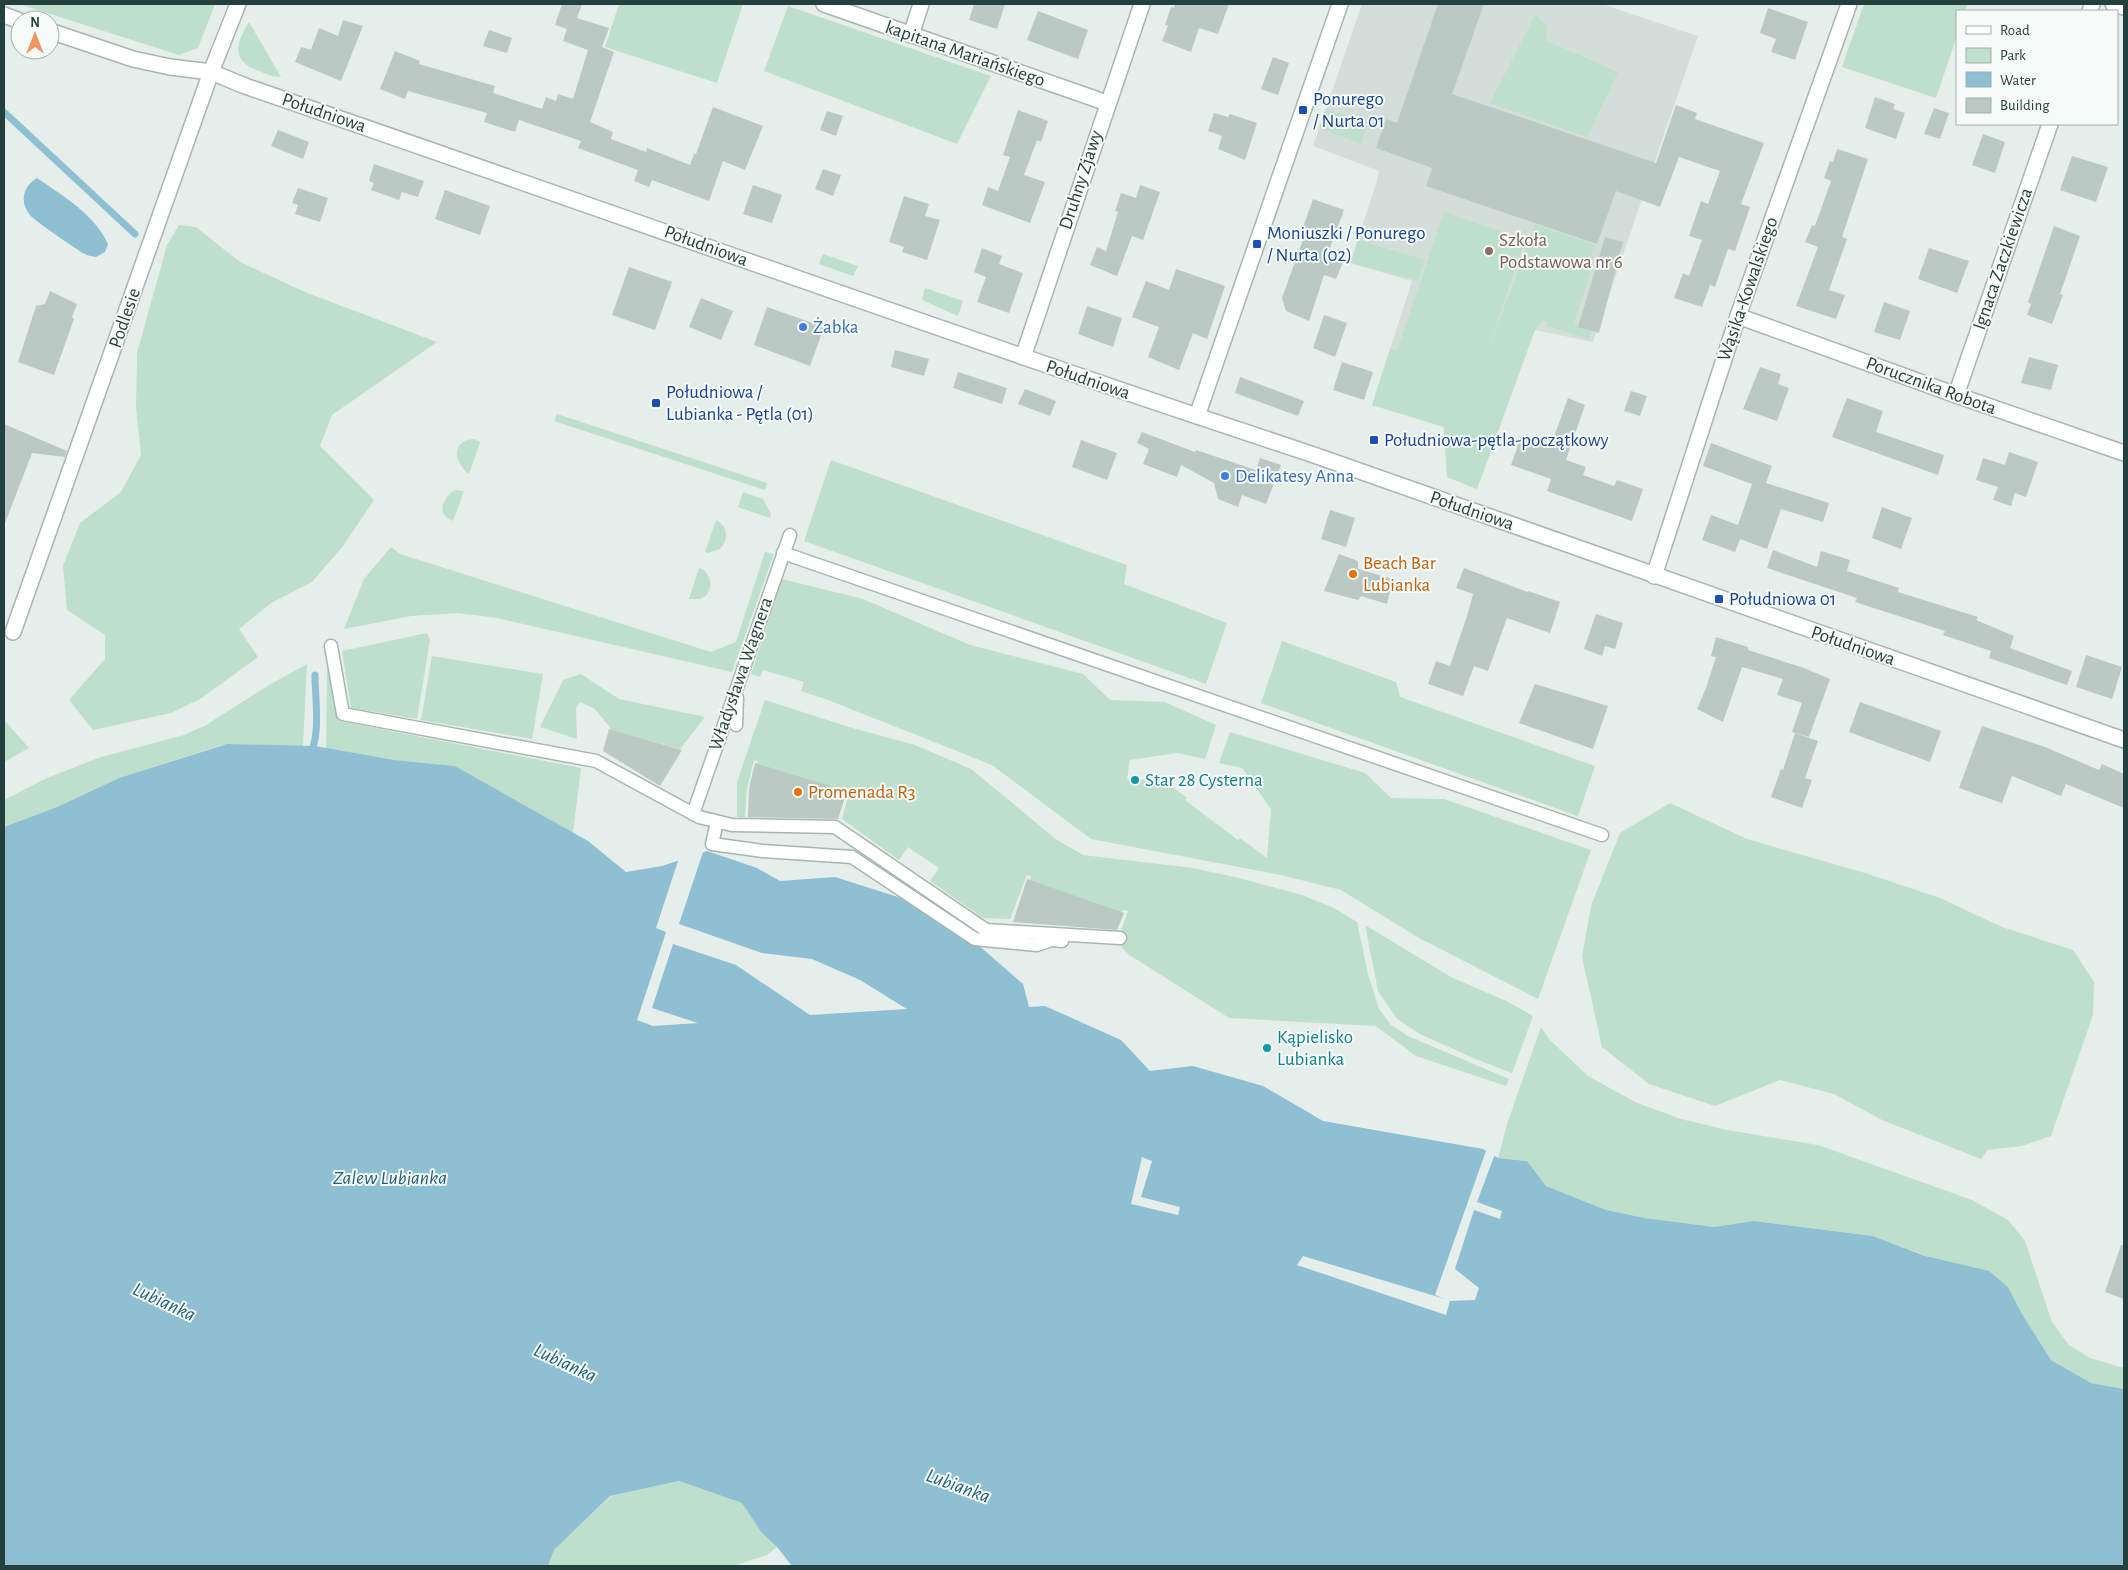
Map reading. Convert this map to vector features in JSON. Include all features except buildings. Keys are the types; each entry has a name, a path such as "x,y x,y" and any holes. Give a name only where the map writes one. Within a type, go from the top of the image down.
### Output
{"street":[{"name":"Podlesie","path":"13,632 212,72 238,4"},
{"name":"kapitana Mariańskiego","path":"824,4 1107,103"},
{"path":"911,35 921,4"},
{"name":"Druhny Zjawy","path":"1022,357 1142,4"},
{"path":"1198,416 1340,4"},
{"name":"Wąsika-Kowalskiego","path":"1654,576 1738,316 1849,4"},
{"path":"2113,4 2124,7"},
{"name":"Południowa","path":"60,34 133,59 170,67 212,72 245,86 587,203 869,305 1459,506 2124,740"},
{"name":"Ignaca Zaczkiewicza","path":"1956,395 2050,125"},
{"name":"Porucznika Robota","path":"1738,316 1956,395 2124,453"},
{"name":"Władysława Wagnera","path":"693,814 790,535"},
{"path":"783,553 1602,835"},
{"path":"331,646 343,714 596,761 699,818 718,822 732,825 835,827 986,930 1116,941 1051,940 1037,946 975,939 852,857 763,851 712,844 718,822"},
{"path":"736,726 738,683"}],"shaded area":[{"name":"Szkoła Podstawowa nr 6","path":"1362,4 1602,4 1698,36 1593,342 1535,330 1477,489 1447,477 1444,427 1372,405 1412,281 1350,263 1379,171 1313,146"}],"green space":[{"path":"19,4 215,4 198,48 179,55 60,17 60,10 38,10"},
{"path":"619,4 743,4 717,83 605,47"},
{"path":"1864,4 1968,4 1965,10 1956,10 1956,39 1936,98 1842,67"},
{"path":"788,6 991,76 957,144 764,71"},
{"path":"1535,15 1548,26 1545,40 1618,72 1587,137 1490,103"},
{"path":"249,22 281,77 270,75 243,62 238,51 239,44"},
{"path":"1326,109 1367,123 1361,144 1319,128"},
{"path":"1444,212 1525,240 1486,356 1535,225 1595,245 1587,268 1591,270 1574,324 1591,332 1589,339 1547,326 1547,322 1542,321 1535,329 1477,489 1447,477 1444,427 1372,405 1390,349 1397,351"},
{"path":"179,225 196,227 240,262 305,292 437,342 332,415 320,446 374,500 343,546 312,582 271,603 239,629 258,657 200,699 171,713 93,730 69,700 105,659 105,635 67,610 63,566 80,523 121,492 141,455 136,407 137,353 167,245"},
{"path":"1359,240 1425,260 1418,281 1351,263"},
{"path":"823,254 858,266 853,276 819,264"},
{"path":"925,288 963,301 958,316 922,300"},
{"path":"557,414 767,483 765,490 554,421"},
{"path":"474,439 480,442 469,474 460,464 457,453 461,444"},
{"path":"831,460 1127,565 1124,584 1227,623 1206,684 804,541"},
{"path":"455,490 464,491 453,521 444,515 443,506 450,493"},
{"path":"743,492 763,499 771,514 770,518 738,507"},
{"path":"716,520 725,529 726,537 720,549 708,553 705,552"},
{"path":"391,547 400,554 711,652 736,642 765,552 774,554 732,672 497,618 458,613 411,616 344,629 364,579"},
{"path":"699,568 703,569 708,575 710,589 706,596 700,599 689,599"},
{"path":"782,579 863,599 970,645 1083,674 1110,700 1165,702 1216,725 1205,759 1177,753 1130,760 1127,779 1166,782 1187,798 1185,800 1238,840 1240,838 1267,858 1271,809 1242,768 1219,763 1230,732 1365,773 1391,798 1444,799 1591,850 1538,999 1419,938 1341,890 1281,875 1091,839 992,765 801,691 804,682 763,670 760,677 751,674"},
{"path":"427,633 430,640 417,719 351,708 342,651"},
{"path":"1282,641 1396,682 1400,697 1595,766 1578,816 1261,703"},
{"path":"432,656 543,674 532,739 421,720"},
{"path":"307,664 303,746 222,745 119,778 57,807 4,827 4,800 47,778 101,757 184,735 206,725 269,685"},
{"path":"327,667 339,721 581,768 573,833 455,766 395,760 326,748"},
{"path":"581,674 619,699 705,717 680,749 612,730 595,709 580,702 576,708 577,739 540,727 563,680"},
{"path":"765,700 849,727 915,745 971,769 1057,840 1083,855 1193,868 1302,895 1334,908 1357,922 1368,974 1379,1009 1391,1025 1408,1036 1509,1079 1506,1086 1416,1056 1376,1026 1229,1018 1128,954 1120,945 1121,931 1128,911 1123,910 1115,927 1018,919 1031,876 1027,875 1010,919 983,918 930,881 939,868 908,847 899,860 842,819 850,789 847,788 836,817 751,788 758,761 754,760 747,789 745,817 737,817 737,782"},
{"path":"4,720 29,748 4,762"},
{"path":"1670,803 1747,839 1865,873 1940,898 2002,927 2073,950 2094,982 2093,1015 2051,1136 2022,1146 1988,1150 1981,1159 1882,1120 1834,1094 1780,1080 1715,1106 1649,1084 1602,1047 1582,957 1591,906 1620,833"},
{"path":"1365,925 1451,977 1506,1001 1533,1016 1512,1073 1420,1034 1397,1019 1378,991"},
{"path":"1541,1027 1549,1039 1588,1076 1635,1102 1681,1119 1727,1130 1818,1145 1972,1200 2008,1220 2025,1241 2052,1322 2069,1345 2090,1358 2124,1368 2124,1389 2091,1383 2051,1360 2022,1314 2008,1287 1873,1236 1754,1221 1714,1227 1645,1218 1606,1210 1546,1186 1527,1161 1498,1158 1507,1124"},
{"path":"679,1481 742,1503 761,1532 777,1547 767,1555 733,1566 548,1566 554,1550 611,1496"}],"water":[{"path":"37,178 57,191 95,224 108,244 105,252 96,257 86,255 30,215 24,205 24,195 28,185"},
{"name":"Zalew Lubianka","path":"227,744 315,746 395,760 455,766 588,841 626,872 662,866 707,851 757,868 780,881 835,877 901,898 968,936 1023,984 1029,1007 1045,1006 1121,1040 1150,1071 1193,1066 1263,1086 1323,1121 1483,1149 1498,1158 1527,1161 1546,1186 1606,1210 1645,1218 1714,1227 1754,1221 1873,1236 1925,1256 1989,1271 2008,1287 2022,1314 2051,1360 2091,1383 2124,1389 2124,1566 792,1566 777,1547 761,1532 742,1503 679,1481 610,1496 554,1550 548,1566 4,1566 4,827 57,807 119,778"}],"pier":[{"path":"704,849 679,924 762,953 812,959 860,980 907,1009 810,1015 736,965 673,944 652,1008 698,1023 653,1026 637,1020 666,932 656,928 679,858"},
{"path":"1487,1148 1495,1154 1477,1202 1502,1211 1500,1219 1474,1210 1455,1269 1479,1288 1475,1300 1450,1301 1446,1315 1297,1265 1303,1256 1445,1299 1435,1295"},
{"path":"1142,1157 1152,1161 1141,1197 1180,1207 1178,1215 1131,1204"}],"waterway":[{"path":"4,112 135,234"},
{"path":"310,754 315,737 317,716 315,675"}],"place":[{"name":"Ponurego / Nurta 01","path":"1303,110"},
{"name":"Moniuszki / Ponurego / Nurta (02)","path":"1257,244"},
{"name":"Szkoła Podstawowa nr 6","path":"1489,251"},
{"name":"Żabka","path":"803,327"},
{"name":"Południowa / Lubianka - Pętla (01)","path":"656,403"},
{"name":"Południowa-pętla-początkowy","path":"1374,440"},
{"name":"Delikatesy Anna","path":"1225,476"},
{"name":"Beach Bar Lubianka","path":"1353,574"},
{"name":"Południowa 01","path":"1719,599"},
{"name":"Star 28 Cysterna","path":"1135,780"},
{"name":"Promenada R3","path":"798,792"},
{"name":"Kąpielisko Lubianka","path":"1267,1048"}],"water label":[{"name":"Lubianka","path":"164,1302"},
{"name":"Lubianka","path":"565,1363"},
{"name":"Lubianka","path":"958,1486"}]}
